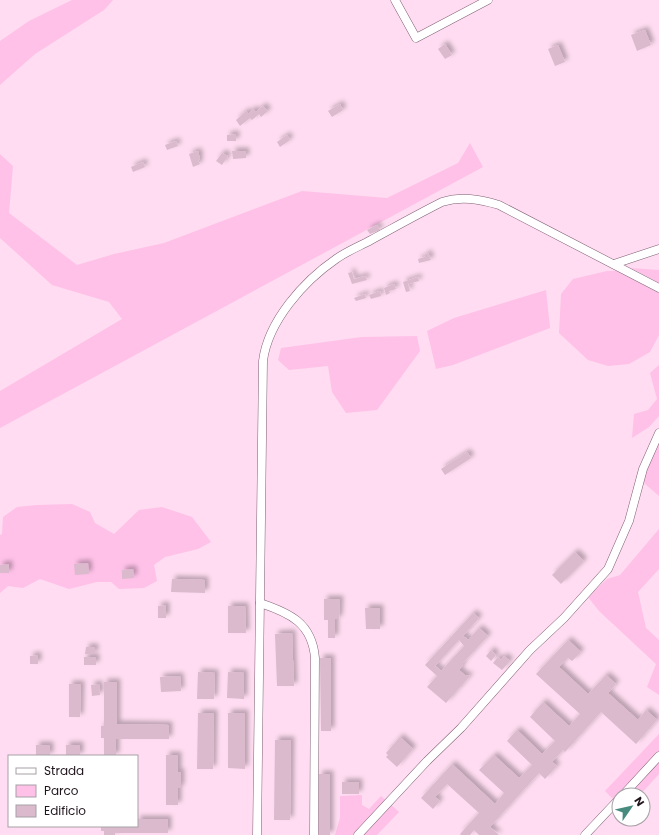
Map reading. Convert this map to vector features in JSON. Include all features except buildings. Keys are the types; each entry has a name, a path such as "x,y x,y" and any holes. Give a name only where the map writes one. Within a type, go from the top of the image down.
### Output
{"street":[{"path":"395,0 416,38 488,0"},
{"path":"257,835 264,352 269,335 280,315 310,281 329,264 342,255 442,202 456,198 473,199 498,205 659,288"},
{"path":"614,264 659,249"},
{"path":"358,835 427,761 461,728 530,650 564,618 608,570 629,521 643,469 659,433"},
{"path":"260,603 282,610 297,620 308,632 314,650 314,835"},
{"path":"630,787 659,756"},
{"path":"585,835 611,807"}],"green space":[{"path":"72,0 113,0 104,10 35,54 0,85 0,41 29,21"},
{"path":"470,143 483,167 0,428 0,391 122,319 109,302 52,285 0,238 0,154 13,166 9,213 77,265 114,254 164,243 302,191 387,198 458,163"},
{"path":"631,268 659,270 659,283"},
{"path":"607,271 617,271 659,293 659,335 650,352 629,364 608,366 588,360 559,333 561,294 573,279"},
{"path":"546,290 550,328 453,365 436,369 427,331 454,318"},
{"path":"417,336 420,351 377,410 346,413 332,392 328,366 289,370 278,360 281,348 362,337"},
{"path":"659,365 659,416 649,427 632,438 634,414 648,410 657,399 650,373"},
{"path":"659,441 659,496 644,483 645,464"},
{"path":"72,504 90,512 95,523 114,534 139,510 162,507 192,517 211,542 198,549 165,557 154,565 157,581 144,588 119,589 111,582 97,582 69,589 40,579 23,588 8,586 0,593 0,535 2,534 3,517 17,507"},
{"path":"659,529 659,569 638,592 646,628 659,640 659,695 647,687 656,664 599,611 588,597 607,579 620,575"},
{"path":"659,734 659,774 647,787 611,787 611,797 605,791"},
{"path":"362,795 362,805 369,809 381,796 399,812 377,835 335,835 340,818 340,796"}]}
